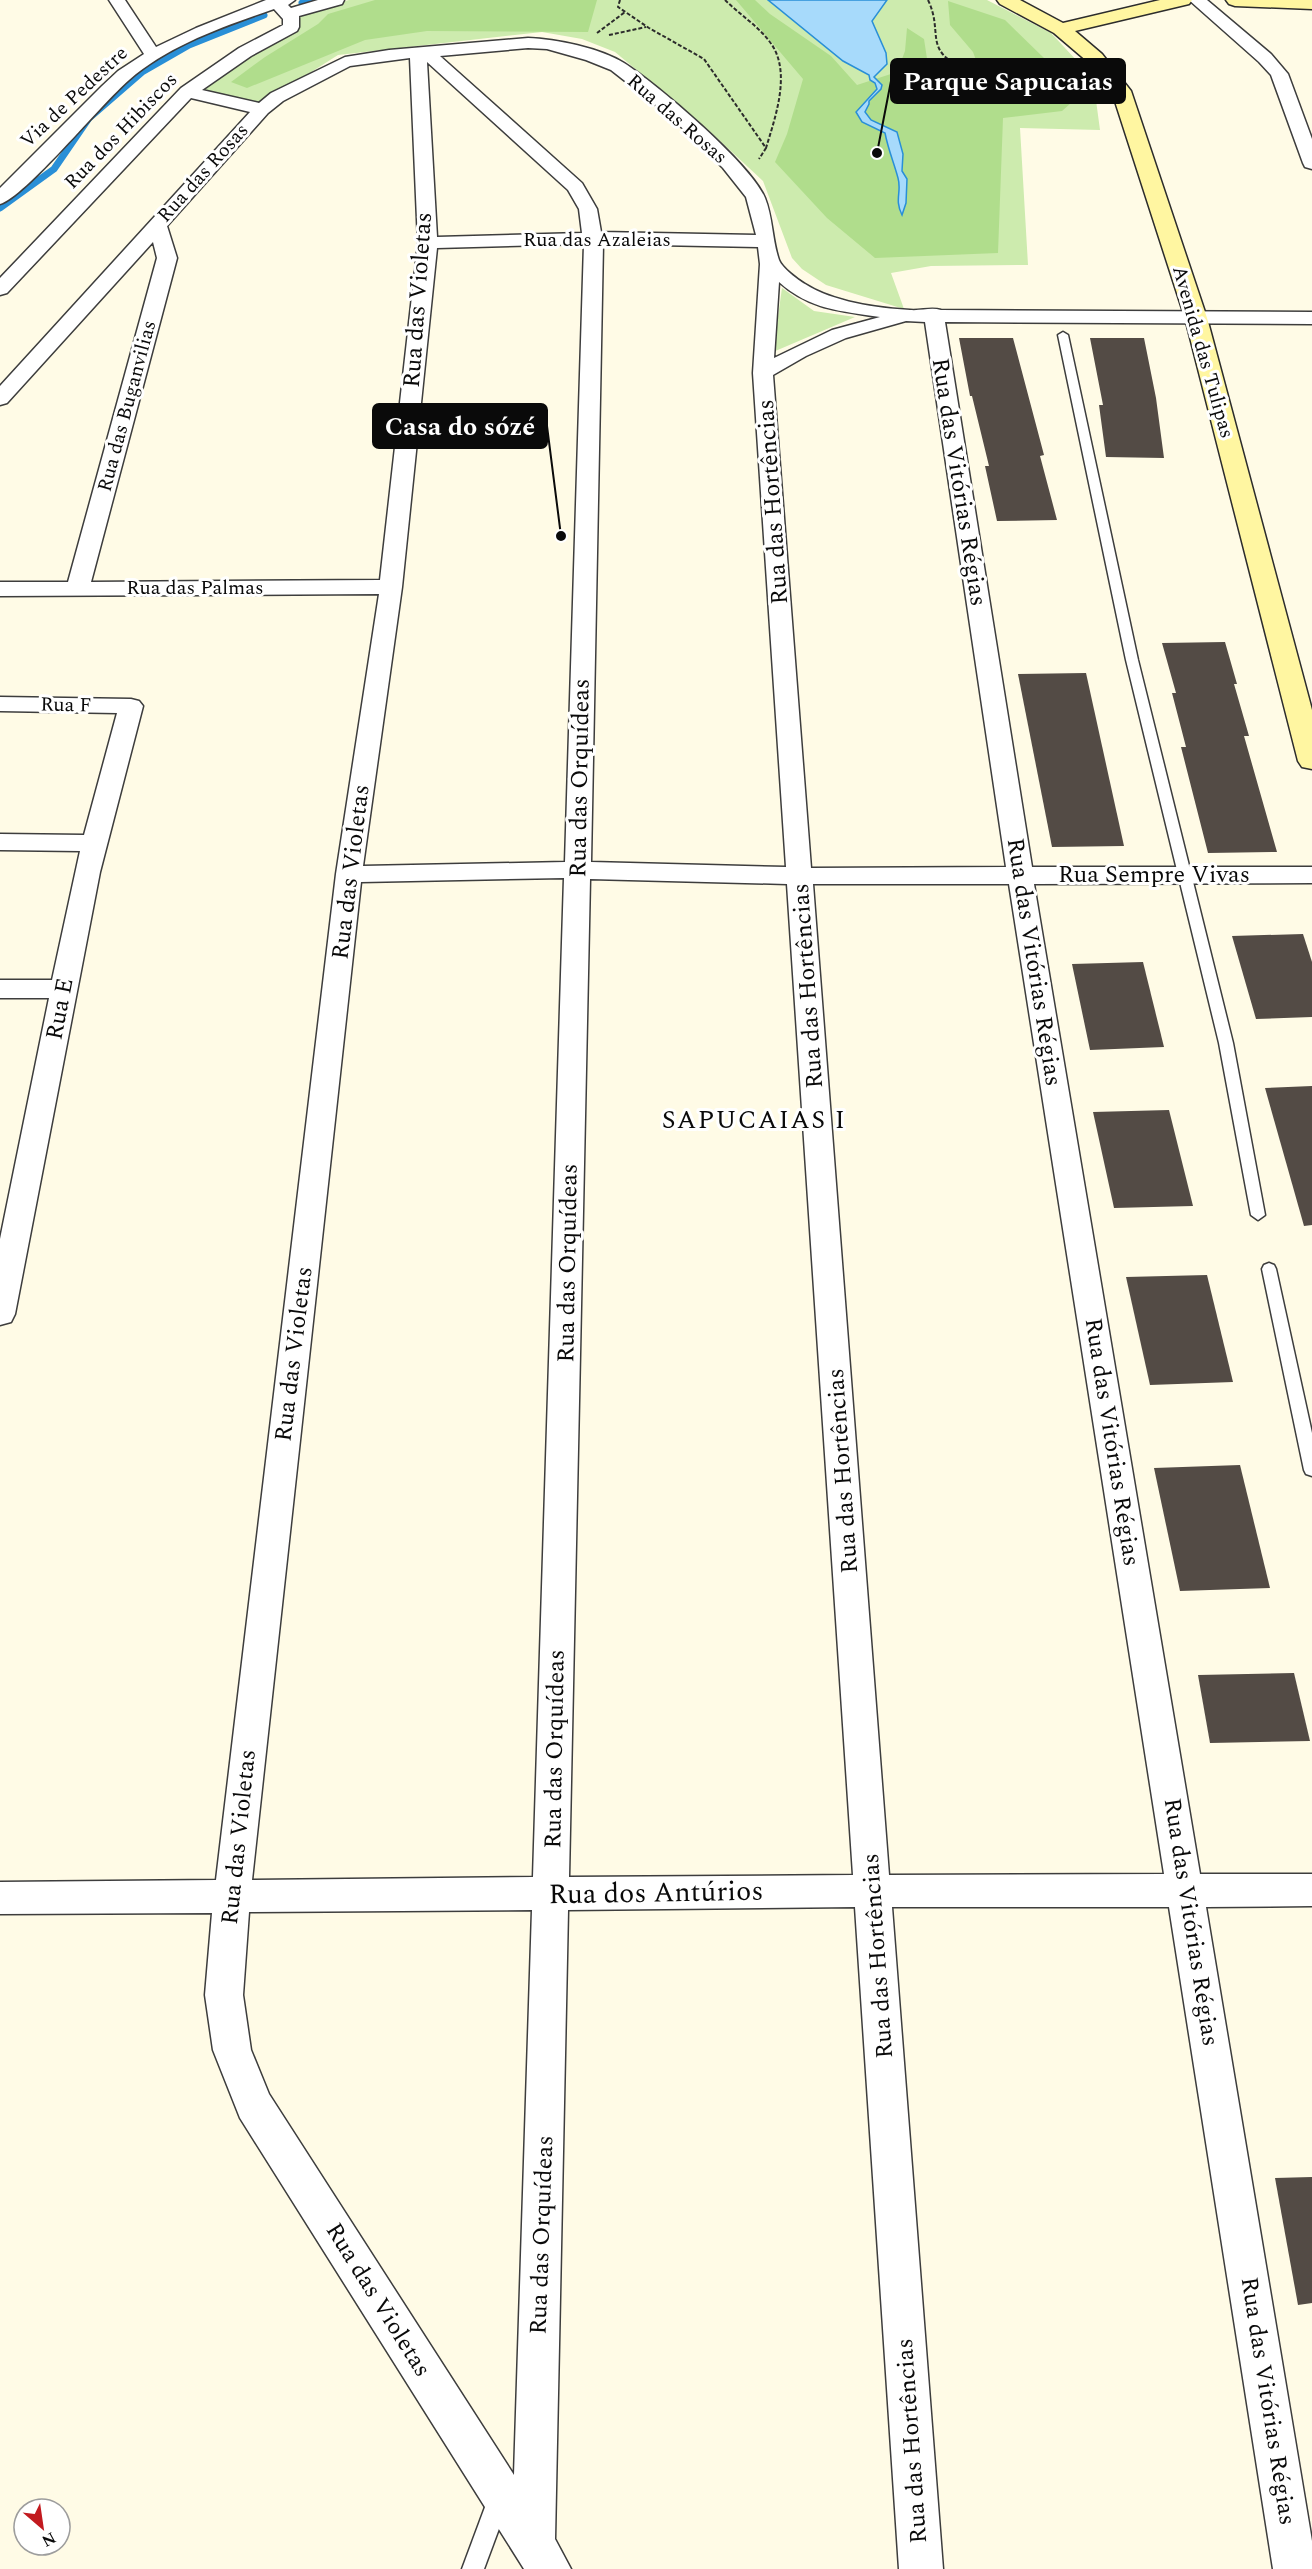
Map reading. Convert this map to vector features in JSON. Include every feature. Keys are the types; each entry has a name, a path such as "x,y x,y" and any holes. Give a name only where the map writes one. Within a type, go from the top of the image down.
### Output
{"street":[{"path":"117,0 153,55"},
{"name":"Via de Pedestre","path":"0,198 125,74 153,55 283,9 336,0"},
{"name":"Avenida das Tulipas","path":"1006,0 1061,29 1095,58 1121,91 1196,318 1312,761"},
{"path":"1061,29 1183,0"},
{"path":"1197,0 1265,58 1280,74 1312,163"},
{"path":"1235,0 1312,3"},
{"name":"Rua dos Hibiscos","path":"0,289 187,93 245,52 283,9"},
{"name":"Rua das Rosas","path":"3,392 262,108 277,97 345,62 389,55 508,44 548,44 592,56 617,66 677,113 730,164 755,196 770,264"},
{"name":"Rua das Orquídeas","path":"422,53 575,187 588,209 592,238 551,1895 541,2557"},
{"name":"Rua das Violetas","path":"422,53 428,243 391,586 349,874 232,1896 224,1995 232,2050 254,2105 541,2557"},
{"path":"187,93 262,108"},
{"name":"Rua das Buganvilias","path":"78,588 167,258 157,224"},
{"name":"Rua das Azaleias","path":"428,243 592,238 766,241"},
{"path":"770,264 797,288 825,303 922,315 1312,318"},
{"name":"Rua das Hortências","path":"770,264 763,373 921,2569"},
{"name":"Rua das Hortências","path":"763,373 799,352 839,334 922,315"},
{"name":"Rua das Vitórias Régias","path":"922,315 1020,875 1295,2569"},
{"name":"Rua das Palmas","path":"0,589 391,586"},
{"name":"Rua F","path":"0,704 131,706"},
{"name":"Rua E","path":"0,1314 87,872 131,706"},
{"path":"0,842 95,843"},
{"name":"Rua Sempre Vivas","path":"349,874 578,870 800,876 1312,875"},
{"path":"0,989 64,989"},
{"name":"Rua dos Antúrios","path":"0,1898 1312,1890"}],"lane":[{"path":"1063,335 1132,660 1226,1043 1258,1215"},
{"path":"1269,1269 1312,1470"},
{"path":"473,2569 501,2494"}],"path":[{"path":"620,0 618,7 625,12 704,59 766,148"},
{"path":"725,0 774,46 780,72 777,113 766,148 744,183"},
{"path":"928,0 936,14 936,46 951,63 965,69"},
{"path":"596,34 625,12"},
{"path":"607,36 647,26"}],"green space":[{"path":"349,0 987,0 1051,33 1093,78 1100,130 1020,128 1028,265 931,266 891,273 904,309 826,285 802,269 792,258 763,181 705,127 615,52 582,39 542,32 338,55 259,105 199,89 294,30 299,13"},
{"path":"375,0 597,0 588,32 427,31 365,40 247,88 231,82 265,57 318,24 328,14"},
{"path":"736,0 755,0 770,14 831,56 857,85 897,72 905,51 907,28 924,39 928,65 952,88 982,76 973,52 950,25 948,1 1005,20 1081,94 1062,111 1003,118 998,253 875,258 827,218 775,162 787,134 803,79"},
{"path":"782,288 814,311 855,317 773,352"}],"water":[{"path":"768,0 887,0 872,21 886,53 887,64 874,77 882,85 881,89 869,101 865,112 871,120 897,132 903,154 902,171 907,179 906,203 902,215 898,200 898,178 885,133 862,122 856,112 877,89 875,83 870,80 869,75 843,61"}],"building":[{"path":"959,338 1013,338 1044,455 1040,456 1057,520 997,521 985,466 989,466 972,396 970,396"},
{"path":"1090,338 1144,338 1156,398 1164,458 1106,457 1099,405 1103,405"},
{"path":"1225,642 1249,736 1244,736 1277,852 1208,853 1181,747 1186,747 1172,693 1176,693 1162,643"},
{"path":"1086,673 1124,846 1052,847 1018,674"},
{"path":"1303,934 1312,962 1312,1017 1256,1019 1232,936"},
{"path":"1143,962 1164,1047 1090,1050 1072,964"},
{"path":"1312,1086 1312,1225 1304,1226 1265,1088"},
{"path":"1169,1110 1193,1206 1114,1208 1093,1112"},
{"path":"1207,1275 1233,1382 1150,1385 1126,1277"},
{"path":"1240,1465 1270,1588 1180,1591 1154,1468"},
{"path":"1294,1673 1310,1741 1210,1743 1198,1675"},
{"path":"1312,2177 1312,2303 1298,2305 1275,2178"}],"waterway":[{"path":"302,3 313,0"},
{"path":"0,208 54,169 89,118 142,72 189,45 264,15"}],"place":[{"name":"Parque Sapucaias","path":"877,153"},
{"name":"Casa do sózé","path":"561,536"}],"district":[{"name":"SAPUCAIAS I","path":"754,1120"}]}
